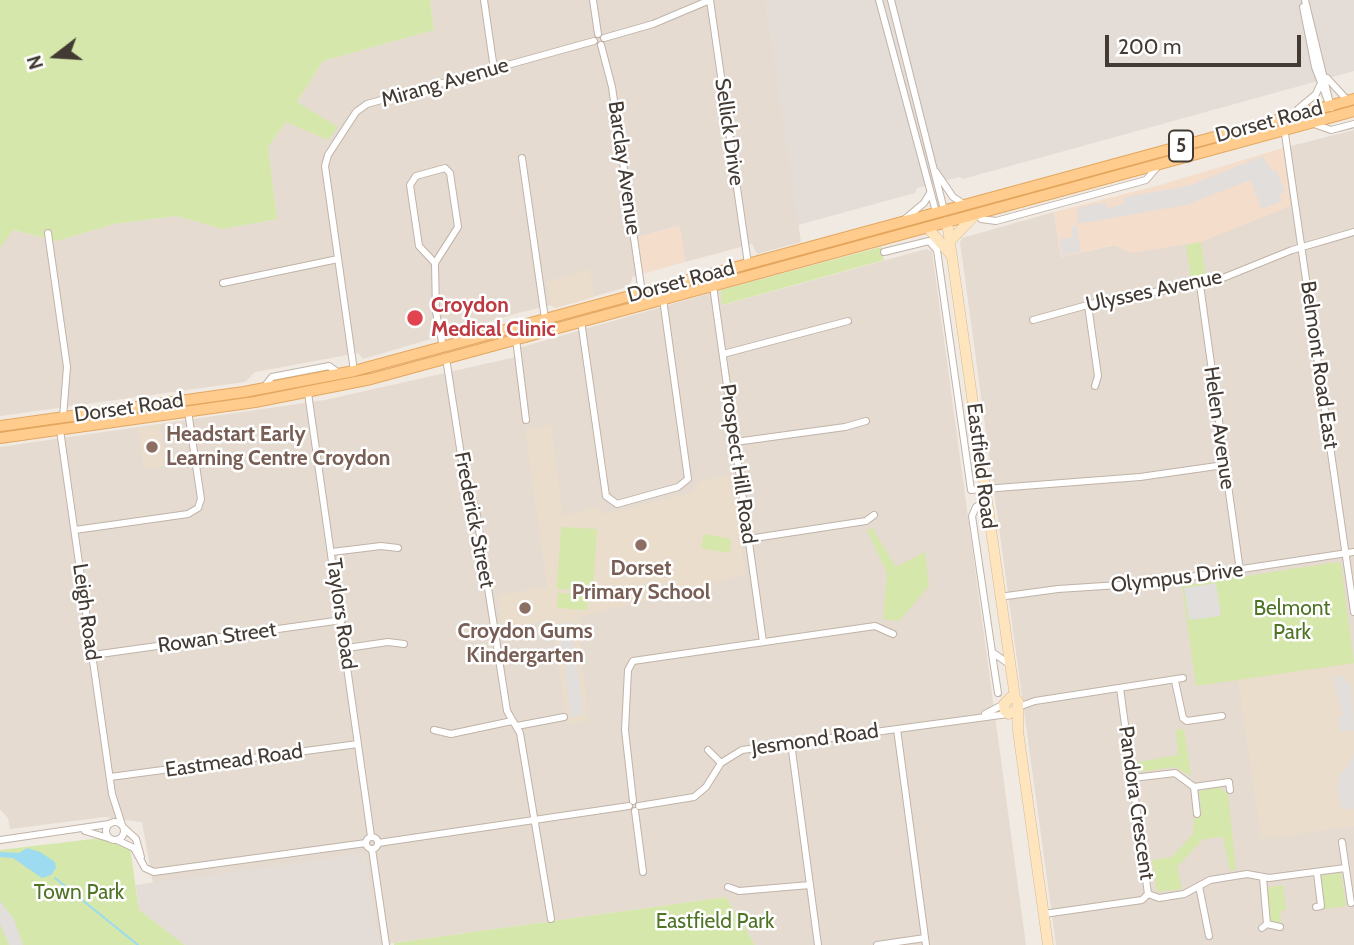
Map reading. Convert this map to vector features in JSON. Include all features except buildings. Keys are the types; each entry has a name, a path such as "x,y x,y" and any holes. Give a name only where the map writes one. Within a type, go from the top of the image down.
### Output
{"main road":[{"name":"Dorset Road","path":"0,426 263,389 307,387 340,374 516,339 642,293 928,228 1311,123 1352,103"},
{"name":"Dorset Road","path":"0,438 188,411 307,387 444,353 545,319 580,316 713,286 749,270 902,221 1295,115 1332,111"},
{"path":"1170,149 1173,161"},
{"name":"Eastfield Road","path":"940,211 956,270"},
{"path":"952,239 976,214"},
{"name":"Eastfield Road","path":"944,223 952,239 1009,665 1011,705 1048,945"},
{"path":"928,228 951,255"},
{"path":"60,429 63,417"}],"street":[{"path":"484,0 494,69"},
{"name":"Barclay Avenue","path":"593,0 599,40 612,87 642,293"},
{"name":"Mirang Avenue","path":"354,371 326,162 356,112 367,104 653,24 710,0"},
{"name":"Sellick Drive","path":"710,0 749,270"},
{"path":"1303,0 1324,70 1332,111"},
{"path":"1303,0 1320,84 1332,111"},
{"path":"891,1 911,73 940,211 930,192 879,3 891,1"},
{"path":"1324,70 1332,86 1352,103"},
{"path":"900,76 911,73"},
{"path":"1295,115 1298,108 1316,94 1320,84"},
{"name":"Belmont Road East","path":"1282,119 1303,246 1354,612"},
{"path":"1311,123 1331,130 1354,124"},
{"path":"522,158 545,319"},
{"path":"445,168 450,173 458,227 435,263 419,246 410,185 416,176 445,168"},
{"path":"933,168 953,197 964,204"},
{"path":"902,221 924,203 930,192"},
{"name":"Ulysses Avenue","path":"1033,320 1125,295 1200,285 1303,246 1354,232"},
{"path":"48,233 67,367 63,417"},
{"path":"884,252 929,241 937,250 968,484 973,491 985,496 1059,481 1140,477 1224,465"},
{"path":"223,283 338,259"},
{"name":"Frederick Street","path":"435,263 436,312 463,468 476,509 507,711 514,724 551,919"},
{"path":"942,284 956,270"},
{"name":"Helen Avenue","path":"1200,285 1240,571"},
{"name":"Prospect Hill Road","path":"713,286 762,642"},
{"path":"580,316 604,488 608,500 617,504 682,486 688,475 663,299"},
{"path":"1087,305 1098,376 1095,386"},
{"path":"723,354 848,321"},
{"path":"516,339 526,420"},
{"path":"263,389 267,381 278,376 329,366 340,374"},
{"name":"Taylors Road","path":"307,387 347,648 371,836"},
{"path":"75,530 188,514 198,508 200,492 188,411"},
{"path":"735,442 845,427 866,421"},
{"name":"Leigh Road","path":"60,429 112,794 122,826"},
{"path":"985,496 972,516 998,693"},
{"path":"748,539 866,521 874,515"},
{"path":"332,552 381,546 398,548"},
{"name":"Olympus Drive","path":"999,597 1058,589 1150,583 1354,552"},
{"name":"Rowan Street","path":"93,655 342,620"},
{"path":"643,872 625,730 631,663 875,626 893,634"},
{"path":"347,648 388,642 404,644"},
{"path":"992,652 1009,665"},
{"name":"Jesmond Road","path":"721,763 742,750 970,718 1011,705 1183,678"},
{"path":"1175,681 1183,718 1187,721 1222,716"},
{"name":"Pandora Crescent","path":"1044,914 1142,900 1148,894 1121,688"},
{"path":"434,730 451,734 565,717"},
{"path":"877,945 926,942 897,729"},
{"path":"791,743 818,945"},
{"name":"Eastmead Road","path":"110,778 358,744"},
{"path":"372,849 378,843 694,796 706,788 721,763 708,750"},
{"path":"1133,778 1175,773 1194,787 1229,782 1230,790"},
{"path":"1194,787 1196,815"},
{"name":"Leigh Road","path":"112,794 106,830 113,840"},
{"path":"0,840 82,831 109,824 122,826 136,839 142,863"},
{"path":"113,840 123,835 122,826"},
{"path":"82,831 134,848 150,872 366,843 371,836 378,843"},
{"path":"1342,842 1351,903"},
{"path":"366,843 372,849 386,945"},
{"path":"1148,894 1159,898 1184,894 1210,880 1247,874 1263,878 1345,868"},
{"path":"1316,907 1321,906 1317,873"},
{"path":"1263,878 1264,926 1280,926"},
{"path":"728,887 739,891 810,885"},
{"path":"1199,886 1209,936"}],"shaded area":[{"path":"430,0 766,0 801,242 757,254 752,244 685,262 679,226 637,237 642,274 632,277 630,286 555,308 551,305 518,313 363,359 358,353 255,372 245,382 0,416 0,248 12,230 57,241 114,224 176,216 223,229 277,219 268,147 286,122 328,140 337,127 297,102 323,61 434,30"},
{"path":"766,0 1354,0 1354,71 963,179 960,177 917,188 915,193 798,225"},
{"path":"1354,130 1354,945 1056,945 960,242 962,238 1054,212 1061,257 1290,206 1283,148"},
{"path":"1283,148 1290,206 1201,242 1131,253 1113,245 1061,257 1054,212 1160,185"},
{"path":"1263,156 1271,171 1276,170 1285,192 1279,195 1282,201 1262,209 1250,180 1186,205 1078,224 1077,208 1106,202 1107,208 1114,207 1124,203 1125,197 1188,186"},
{"path":"680,226 685,262 642,274 637,237"},
{"path":"1077,226 1081,251 1062,256 1060,239 1073,237 1071,227"},
{"path":"926,249 932,251 1026,945 755,945 726,897 379,945 364,854 153,884 142,822 104,817 10,829 8,818 0,809 0,447 325,400 516,357 515,349 721,290 723,305"},
{"path":"590,269 594,297 555,308 551,305 547,281"},
{"name":"Headstart Early Learning Centre Croydon","path":"160,424 166,466 144,469 138,428"},
{"name":"Dorset Primary School","path":"551,425 563,516 600,506 602,515 692,492 699,481 731,475 745,574 577,618 589,720 567,724 552,621 502,627 498,595 547,587 525,429"},
{"path":"1216,583 1221,616 1189,620 1184,588"},
{"path":"571,622 584,714 570,717 563,646 559,646 556,624"},
{"path":"1354,663 1354,826 1261,839 1238,680"},
{"path":"1345,676 1346,683 1351,683 1354,730 1340,732 1338,717 1343,716 1333,677"},
{"path":"1354,752 1354,808 1342,810 1336,787 1340,786 1339,773 1345,771"},
{"path":"364,854 379,945 185,945 139,910 136,885"},
{"path":"0,901 14,919 23,945 9,945 0,924"}],"green space":[{"path":"0,0 430,0 434,30 323,61 297,102 338,127 328,140 286,122 268,147 277,219 223,229 176,216 114,224 57,241 13,230 0,248"},
{"path":"1201,242 1206,277 1191,279 1186,245"},
{"path":"881,247 884,260 722,305 721,290"},
{"path":"561,527 597,529 593,591 557,589"},
{"path":"872,528 896,567 925,552 929,586 899,621 883,619 887,573 867,530"},
{"path":"704,534 731,539 729,553 701,548"},
{"name":"Belmont Park","path":"1337,562 1341,564 1354,663 1196,686 1182,586"},
{"path":"558,593 588,595 587,610 557,608"},
{"path":"1184,729 1191,776 1175,767 1140,772 1138,762 1178,755 1176,730"},
{"path":"1219,787 1228,794 1236,870 1230,870 1223,837 1203,839 1177,867 1182,889 1157,892 1152,860 1172,857 1193,834 1194,818 1202,817 1199,791"},
{"name":"Town Park","path":"101,838 130,847 139,910 185,945 0,945 0,850"},
{"path":"1341,873 1346,906 1325,909 1321,876"},
{"path":"1283,885 1286,910 1280,911 1281,923 1273,924 1269,921 1265,888"},
{"name":"Eastfield Park","path":"726,897 755,945 394,945 394,943"}],"water":[{"path":"27,848 40,852 55,862 56,868 51,875 42,878 13,858 0,857 0,852 19,853"}],"waterway":[{"path":"55,878 138,945"}],"place":[{"name":"Croydon Medical Clinic","path":"415,318"},
{"name":"Headstart Early Learning Centre Croydon","path":"152,447"},
{"name":"Dorset Primary School","path":"641,545"},
{"name":"Croydon Gums Kindergarten","path":"525,608"}]}
